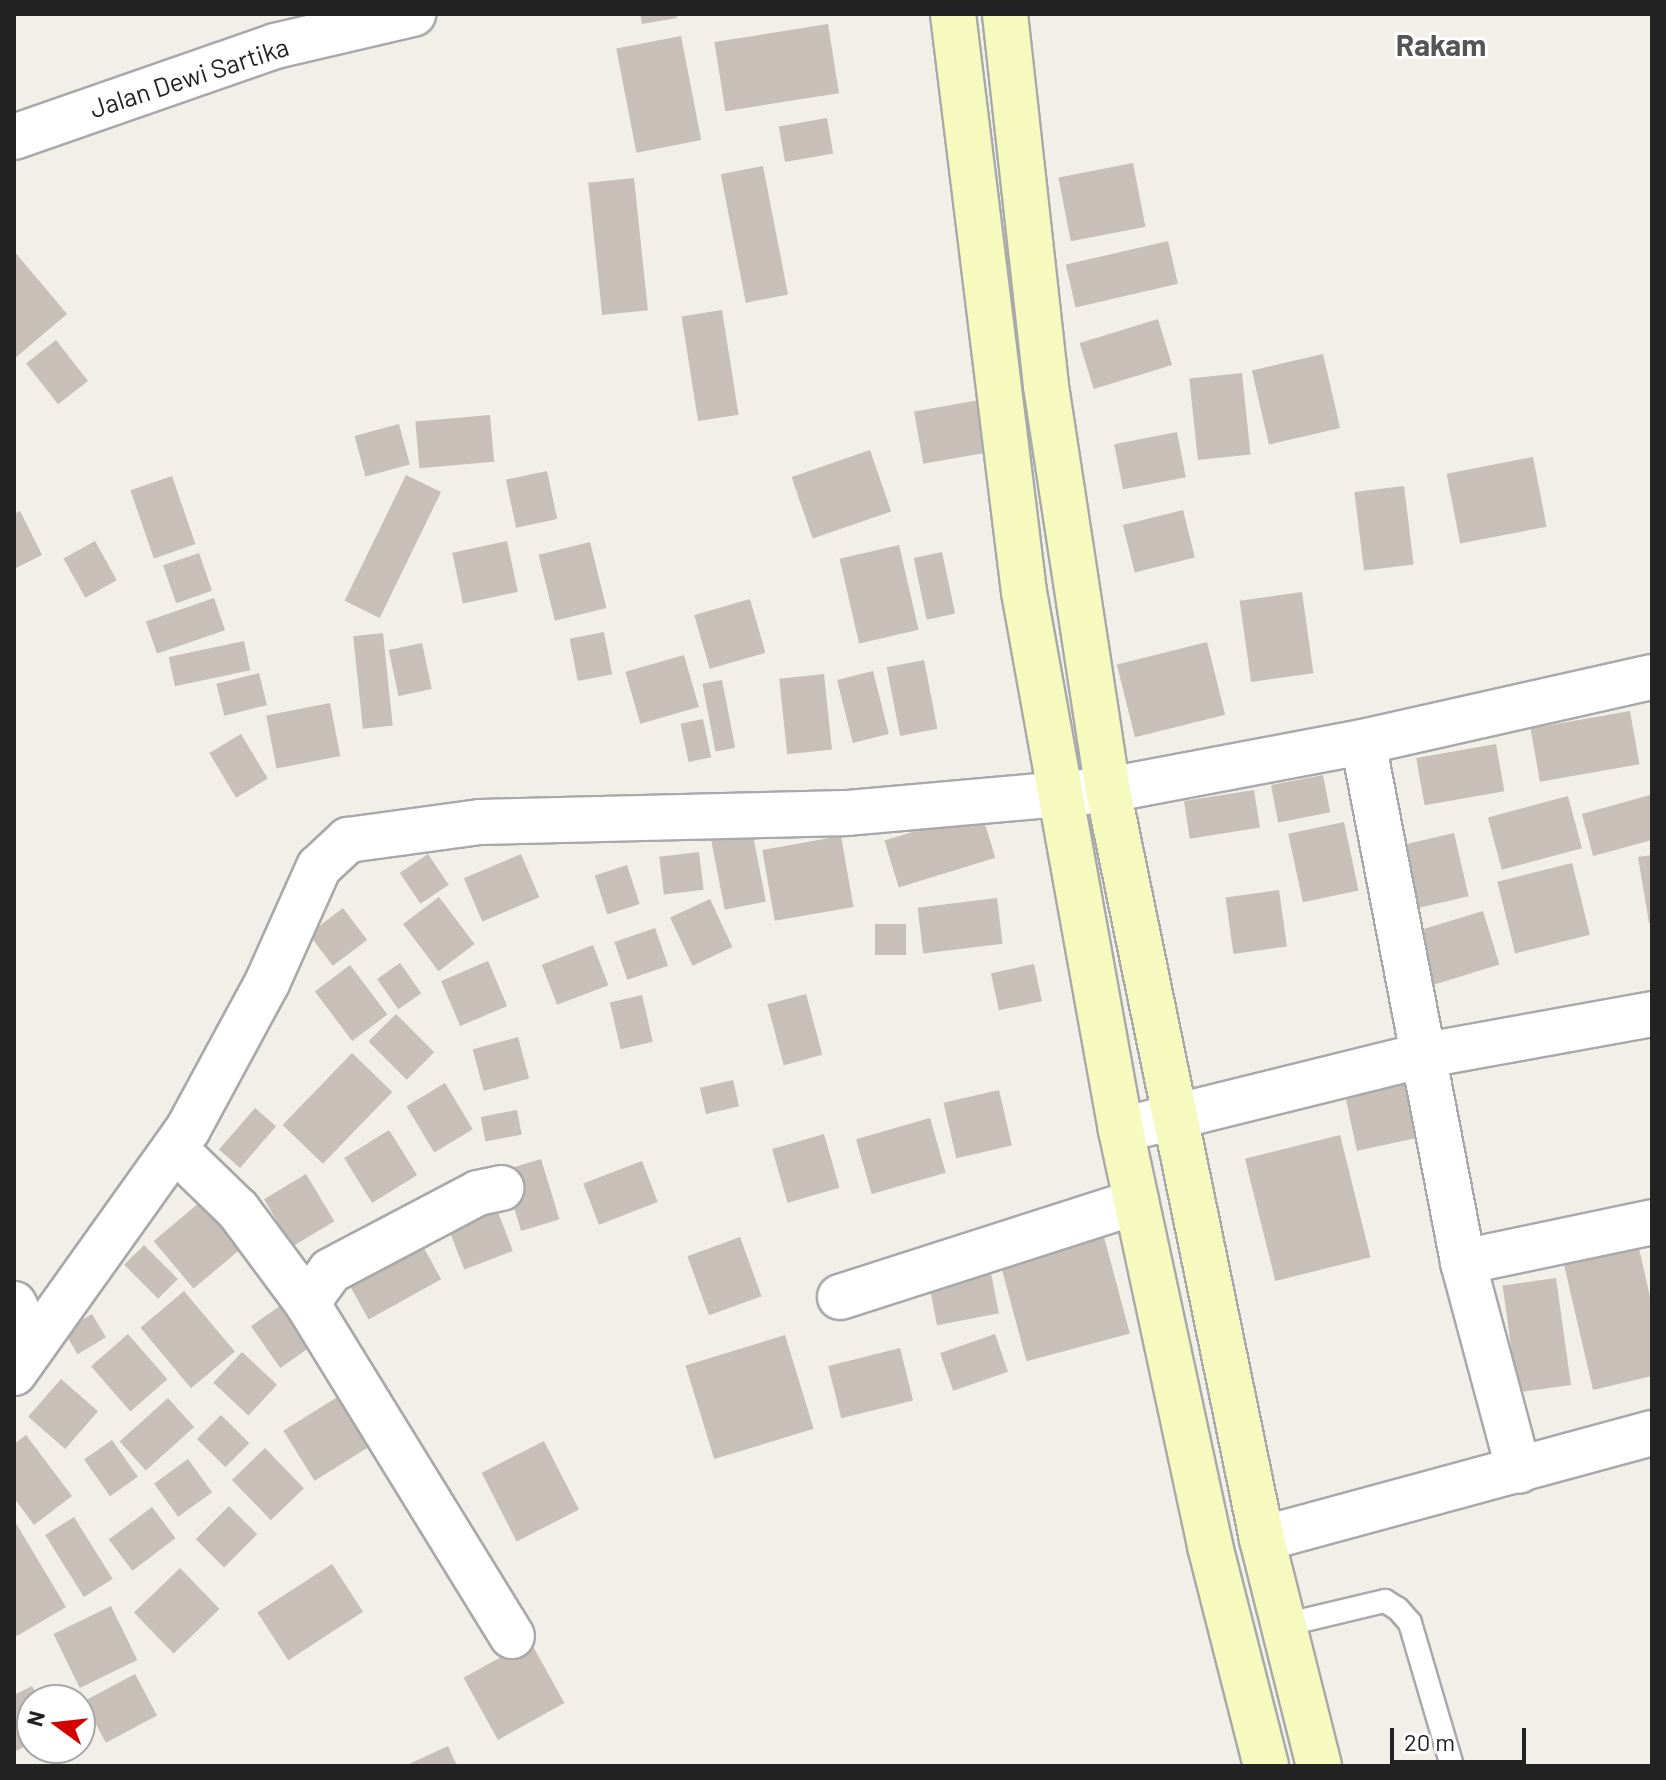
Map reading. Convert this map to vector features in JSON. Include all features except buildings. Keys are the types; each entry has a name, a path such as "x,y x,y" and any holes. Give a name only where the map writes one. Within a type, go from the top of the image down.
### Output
{"main road":[{"path":"953,14 1020,562 1121,1130 1210,1546 1266,1766"},
{"path":"1005,14 1046,386 1108,790 1262,1539 1319,1766"}],"street":[{"name":"Jalan Dewi Sartika","path":"14,137 275,46 413,14"},
{"path":"18,1328 175,1149 267,983 319,867 348,840 480,822 848,813 1108,790 1363,742 1652,677"},
{"path":"1363,742 1463,1262 1519,1471"},
{"path":"1121,1130 1421,1056 1652,1014"},
{"path":"175,1149 238,1210 307,1303 512,1636"},
{"path":"307,1303 330,1271 478,1193 501,1188"},
{"path":"840,1297 1136,1202"},
{"path":"1463,1262 1652,1222"},
{"path":"1262,1539 1652,1433"}],"lane":[{"path":"1284,1625 1385,1601 1398,1609 1410,1623 1452,1766"}],"district":[{"name":"Rakam","path":"1441,44"}]}
